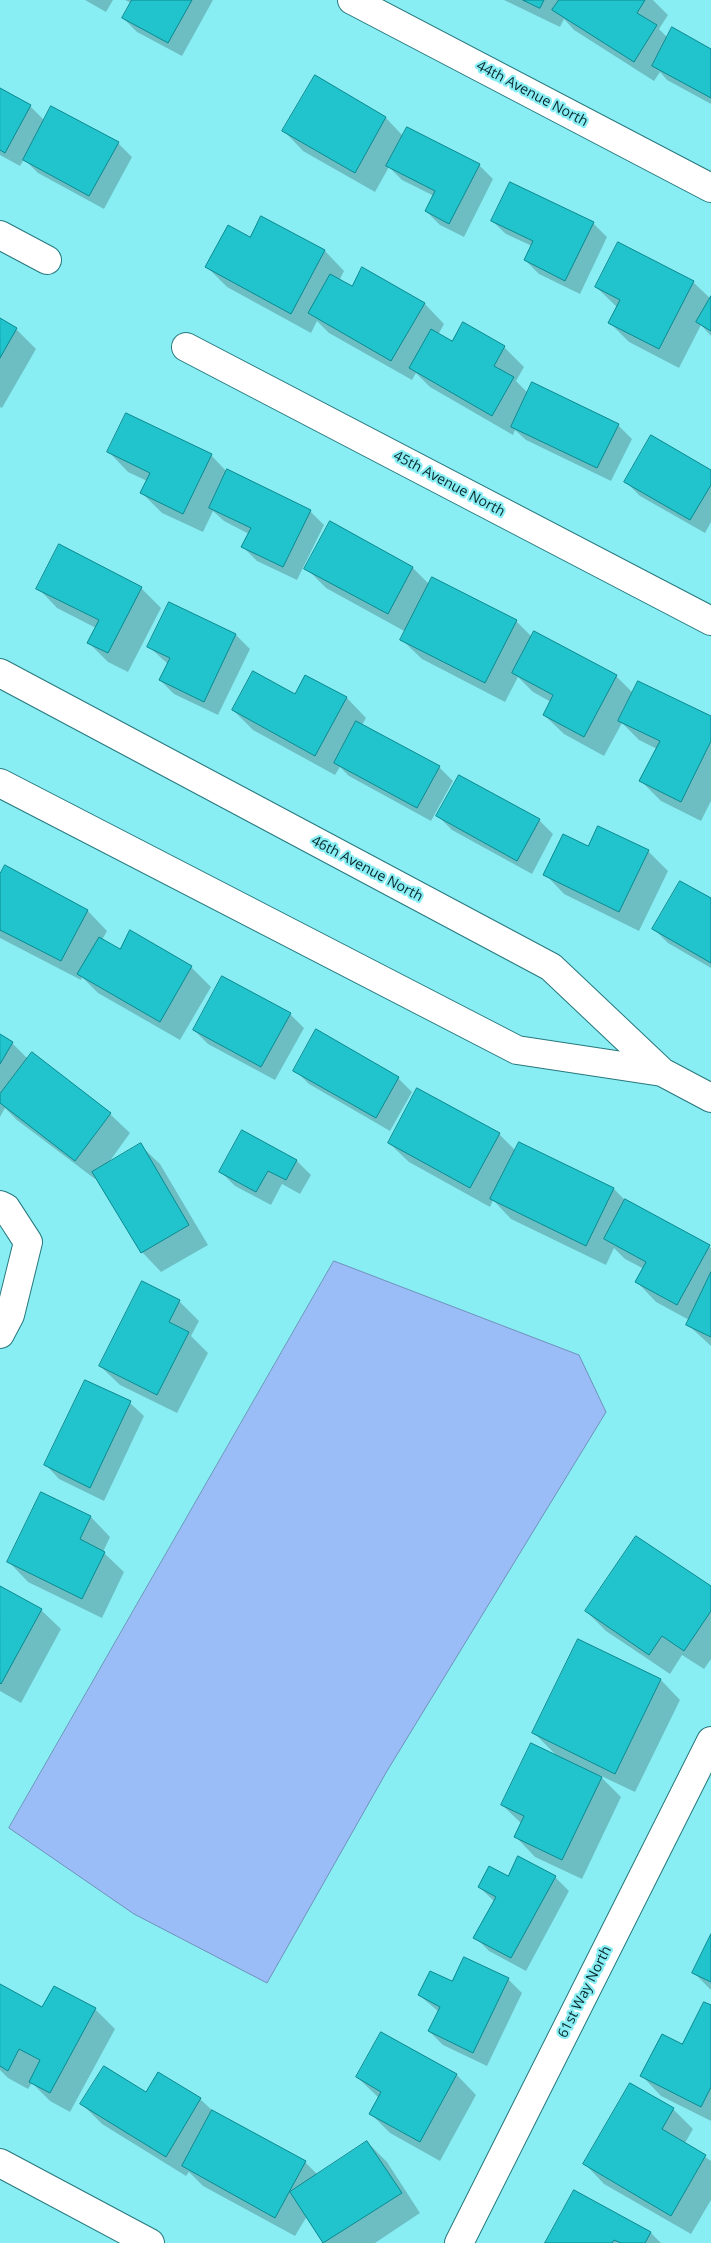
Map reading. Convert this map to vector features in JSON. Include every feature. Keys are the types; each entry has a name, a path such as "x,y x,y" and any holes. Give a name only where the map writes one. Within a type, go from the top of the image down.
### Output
{"street":[{"name":"44th Avenue North","path":"352,0 711,188"},
{"path":"0,235 47,260"},
{"name":"45th Avenue North","path":"186,347 711,621"},
{"name":"46th Avenue North","path":"0,672 551,967 662,1072 711,1098"},
{"path":"0,783 517,1050 662,1072"},
{"path":"0,1205 6,1208 28,1242 10,1314 0,1334"},
{"name":"61st Way North","path":"459,2243 711,1741"},
{"path":"0,2163 150,2243"}],"water":[{"path":"334,1261 579,1355 606,1412 387,1771 267,1983 134,1914 9,1828"}],"building":[{"path":"132,0 192,0 168,43 122,18"},
{"path":"523,0 544,0 540,8"},
{"path":"559,0 645,0 637,13 657,25 634,62 552,10"},
{"path":"672,27 711,49 711,98 652,66"},
{"path":"315,75 386,117 355,173 282,131"},
{"path":"0,88 31,105 5,153 0,150"},
{"path":"51,106 119,142 89,196 23,160"},
{"path":"407,127 480,164 449,224 425,211 435,191 386,166"},
{"path":"510,182 594,222 565,281 524,260 533,241 491,221"},
{"path":"261,216 325,250 291,314 205,267 228,225 250,237"},
{"path":"618,242 694,281 659,349 608,323 620,300 595,287"},
{"path":"362,267 425,303 391,361 308,313 330,274 352,286"},
{"path":"711,296 711,331 696,322"},
{"path":"0,318 17,328 0,358"},
{"path":"463,322 505,346 494,366 514,377 492,416 409,368 431,329 452,341"},
{"path":"532,382 619,424 597,468 511,427"},
{"path":"126,413 212,454 183,514 140,493 150,473 107,452"},
{"path":"651,435 711,470 711,485 690,520 624,482"},
{"path":"227,469 311,510 283,567 241,547 251,528 209,508"},
{"path":"330,521 413,567 388,614 304,569"},
{"path":"59,544 142,587 108,653 87,643 99,620 36,589"},
{"path":"432,577 517,620 485,683 400,640"},
{"path":"169,602 236,634 204,702 159,680 170,658 147,647"},
{"path":"534,631 617,675 584,737 543,715 553,695 512,673"},
{"path":"253,671 295,694 305,675 347,697 315,756 232,710"},
{"path":"638,681 711,716 711,741 681,802 639,781 660,741 618,721"},
{"path":"356,721 440,766 417,808 334,763"},
{"path":"459,775 540,819 517,861 436,816"},
{"path":"598,826 649,850 619,912 543,875 563,834 588,846"},
{"path":"5,865 88,910 61,961 0,930 0,874"},
{"path":"680,881 711,898 711,963 652,929"},
{"path":"130,930 192,966 160,1022 77,974 99,937 120,949"},
{"path":"222,976 291,1013 261,1067 193,1030"},
{"path":"316,1029 399,1077 376,1118 293,1071"},
{"path":"0,1034 13,1042 0,1064"},
{"path":"32,1052 111,1113 75,1161 0,1103 0,1094"},
{"path":"417,1088 500,1133 470,1188 388,1143"},
{"path":"242,1130 297,1160 286,1180 268,1171 256,1192 219,1172"},
{"path":"519,1142 614,1188 586,1246 490,1199"},
{"path":"141,1143 189,1225 141,1253 92,1172"},
{"path":"625,1199 710,1245 677,1305 635,1282 646,1262 604,1239"},
{"path":"711,1272 711,1337 686,1325"},
{"path":"142,1281 180,1300 169,1322 189,1332 157,1395 99,1366"},
{"path":"85,1380 131,1401 90,1488 44,1465"},
{"path":"41,1492 91,1516 80,1539 105,1552 82,1599 7,1562"},
{"path":"636,1536 711,1586 711,1611 684,1651 662,1636 649,1655 585,1611"},
{"path":"0,1586 42,1609 1,1684 0,1683"},
{"path":"578,1639 661,1679 615,1774 532,1733"},
{"path":"531,1743 602,1777 562,1860 514,1837 524,1816 501,1805"},
{"path":"518,1856 556,1876 511,1958 473,1938 496,1897 478,1887 489,1866 508,1876"},
{"path":"711,1934 711,1982 692,1973"},
{"path":"464,1957 509,1978 473,2053 428,2031 440,2007 418,1995 430,1971 452,1981"},
{"path":"0,1984 42,2007 54,1986 96,2008 50,2093 29,2082 40,2060 19,2049 8,2071 0,2066"},
{"path":"704,2002 711,2005 711,2087 701,2107 640,2076 662,2034 682,2044"},
{"path":"381,2032 457,2074 420,2142 369,2114 381,2092 356,2077"},
{"path":"104,2066 146,2092 158,2072 201,2098 166,2157 80,2104"},
{"path":"630,2083 674,2108 662,2129 706,2155 671,2216 583,2164"},
{"path":"212,2110 306,2161 275,2218 182,2166"},
{"path":"367,2141 402,2193 323,2243 290,2192"},
{"path":"574,2190 651,2232 645,2243 621,2243 614,2240 612,2243 545,2243"}]}
